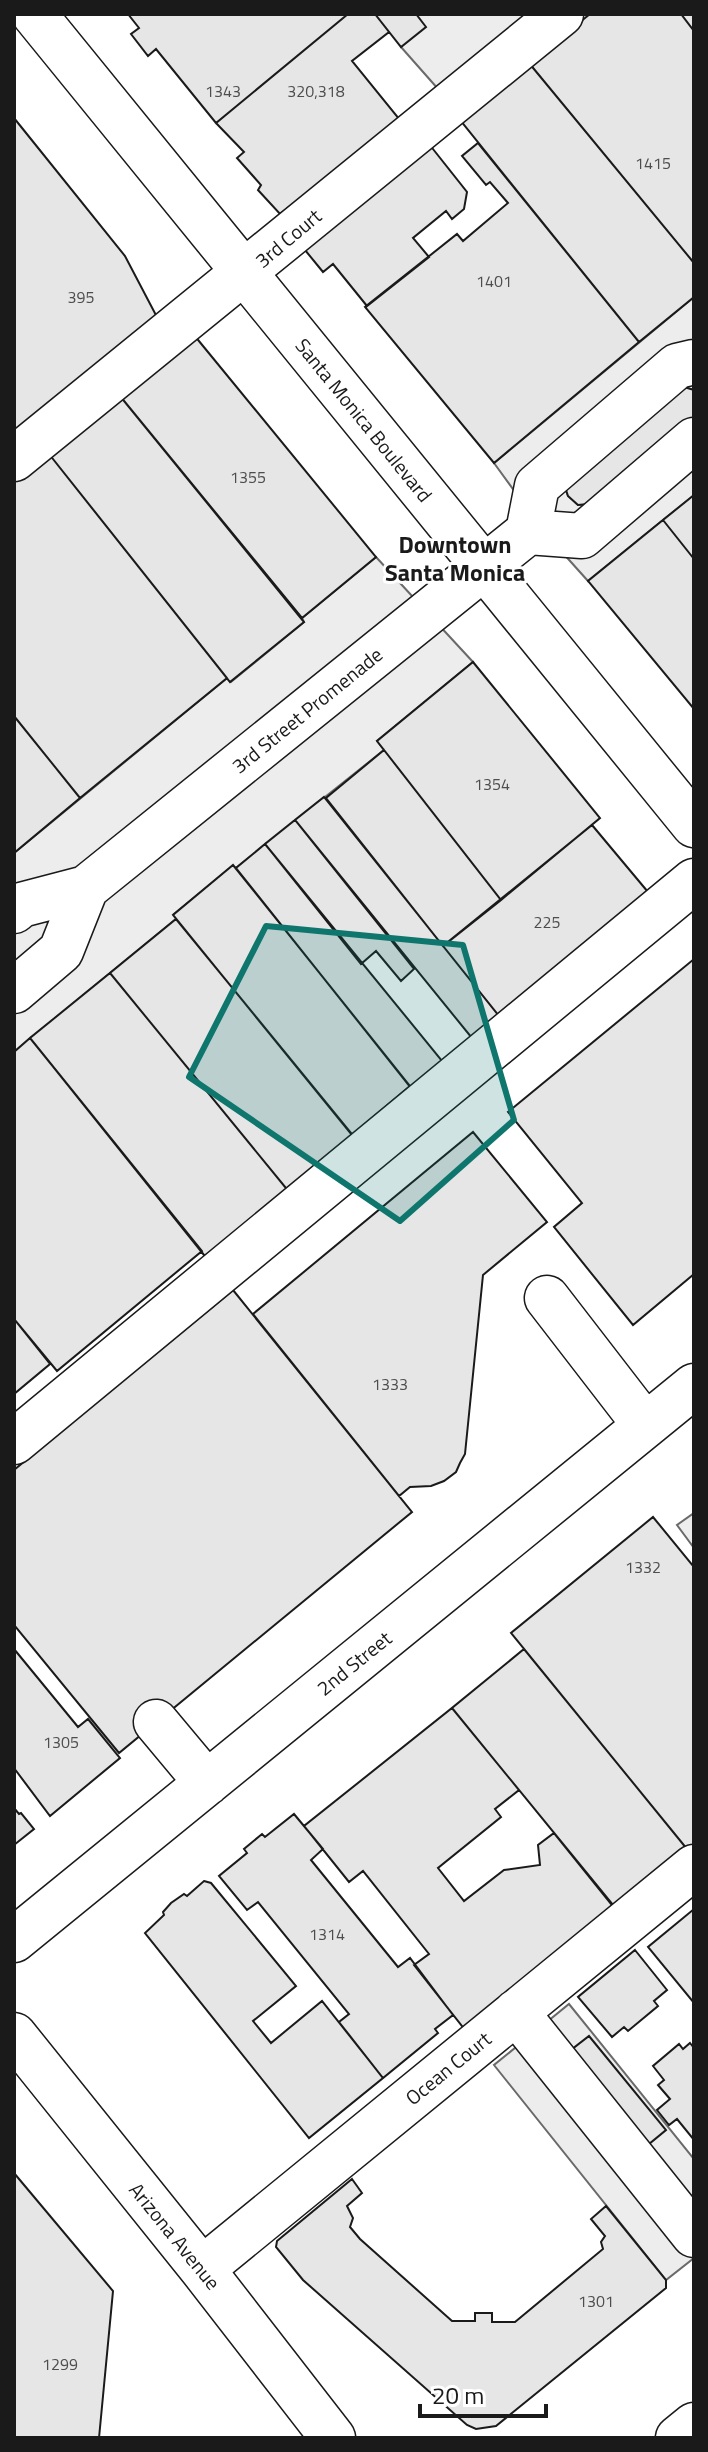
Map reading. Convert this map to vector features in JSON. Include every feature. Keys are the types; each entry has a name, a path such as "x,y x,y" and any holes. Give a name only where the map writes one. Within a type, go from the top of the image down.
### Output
{"street":[{"name":"Santa Monica Boulevard","path":"34,14 694,825"},
{"name":"3rd Court","path":"14,459 561,14"},
{"path":"694,362 677,366 537,486 528,532 582,536 694,440"},
{"name":"3rd Street Promenade","path":"14,911 21,905 86,888 528,532"},
{"path":"14,1442 694,881"},
{"name":"3rd Street Promenade","path":"14,991 61,951 86,888"},
{"path":"547,1298 645,1425"},
{"name":"2nd Street","path":"14,1940 694,1386"},
{"path":"156,1722 207,1783"},
{"name":"Ocean Court","path":"202,2269 694,1867"},
{"path":"516,2012 694,2235"},
{"name":"Arizona Avenue","path":"14,2035 333,2438"},
{"path":"678,2438 694,2425"}],"highlighted area":[{"path":"266,926 463,945 514,1120 400,1221 189,1077"}],"shaded area":[{"path":"416,14 522,14 525,18 439,90 401,47"},
{"path":"694,297 694,390 684,387 565,487 568,496 578,505 588,504 694,417 694,495 588,581 545,533 494,463"},
{"path":"376,557 473,662 377,741 384,750 174,914 176,919 14,1052 14,853 227,678 231,682"},
{"path":"694,1513 694,1548 677,1525"},
{"path":"569,2004 694,2159 694,2258 666,2280 494,2065"}],"building":[{"path":"128,14 348,14 216,123 156,49 148,56 131,34 139,28"},
{"path":"348,14 375,14 389,32 352,61 400,120 280,214 258,190 261,185 237,158 244,152 216,123"},
{"path":"375,14 416,14 426,27 401,47"},
{"path":"590,14 681,14 694,31 694,263 529,63"},
{"path":"681,14 694,14 694,31"},
{"path":"529,63 694,263 694,297 639,342 460,120"},
{"path":"14,118 125,256 158,319 14,437"},
{"path":"478,143 639,342 494,463 365,307 457,234 463,241 508,203 490,182 486,185 462,156"},
{"path":"429,144 467,192 464,209 452,219 446,211 413,238 429,257 367,306 333,264 323,272 305,250"},
{"path":"194,335 376,557 302,618 120,396"},
{"path":"684,387 694,390 694,417 588,504 578,505 568,496 565,487"},
{"path":"120,396 304,622 230,682 49,454"},
{"path":"49,454 227,678 80,798 14,716 14,482"},
{"path":"694,495 694,559 663,520"},
{"path":"663,520 694,559 694,709 588,581"},
{"path":"473,662 600,818 501,900 377,741"},
{"path":"14,716 80,798 14,853"},
{"path":"384,750 501,900 443,946 326,798"},
{"path":"324,797 503,1021 476,1043 295,820"},
{"path":"295,820 414,969 401,981 376,951 361,964 265,844"},
{"path":"592,825 648,892 503,1021 443,946"},
{"path":"265,844 447,1067 415,1093 236,868"},
{"path":"233,865 410,1086 352,1135 173,915"},
{"path":"176,919 356,1139 290,1193 110,973"},
{"path":"694,959 694,1274 633,1325 554,1227 582,1203 508,1112"},
{"path":"110,973 290,1193 208,1260 30,1038"},
{"path":"30,1038 202,1251 57,1371 14,1319 14,1052"},
{"path":"473,1132 547,1222 483,1275 465,1454 456,1472 431,1486 410,1487 399,1496 253,1314"},
{"path":"233,1290 412,1512 119,1753 14,1625 14,1470"},
{"path":"14,1319 50,1364 14,1394"},
{"path":"653,1517 694,1567 694,1850 687,1849 511,1633"},
{"path":"14,1649 78,1727 88,1719 120,1758 50,1816 14,1768"},
{"path":"524,1649 687,1849 613,1905 452,1708"},
{"path":"452,1708 519,1790 495,1809 501,1817 438,1868 464,1901 504,1870 540,1865 538,1845 554,1833 620,1915 469,2035 414,1965 429,1954 363,1871 349,1882 304,1826"},
{"path":"14,1808 34,1829 14,1845"},
{"path":"294,1814 323,1849 311,1860 398,1967 410,1958 453,2015 435,2029 438,2033 383,2078 339,2022 349,2014 258,1902 247,1910 219,1876 247,1853 244,1849 262,1834 265,1837"},
{"path":"204,1881 211,1883 296,1986 253,2021 271,2043 322,2001 383,2078 309,2138 145,1933 164,1915 171,1903 184,1894 187,1896"},
{"path":"694,1909 694,2003 648,1947"},
{"path":"635,1950 667,1990 654,2001 658,2006 628,2031 624,2027 612,2037 578,1997"},
{"path":"589,2036 666,2130 649,2144 571,2050"},
{"path":"690,2043 694,2048 694,2140 677,2119 669,2125 657,2110 670,2099 658,2085 664,2080 653,2066 679,2044 683,2049"},
{"path":"14,2173 113,2291 99,2438 14,2438"},
{"path":"352,2179 362,2193 347,2206 353,2218 350,2227 452,2321 475,2321 475,2313 492,2313 492,2322 515,2322 603,2249 601,2242 605,2236 591,2219 606,2206 666,2280 666,2288 496,2426 476,2429 467,2425 303,2280 276,2247 277,2241"}],"district":[{"name":"Downtown Santa Monica","path":"455,558"}]}
